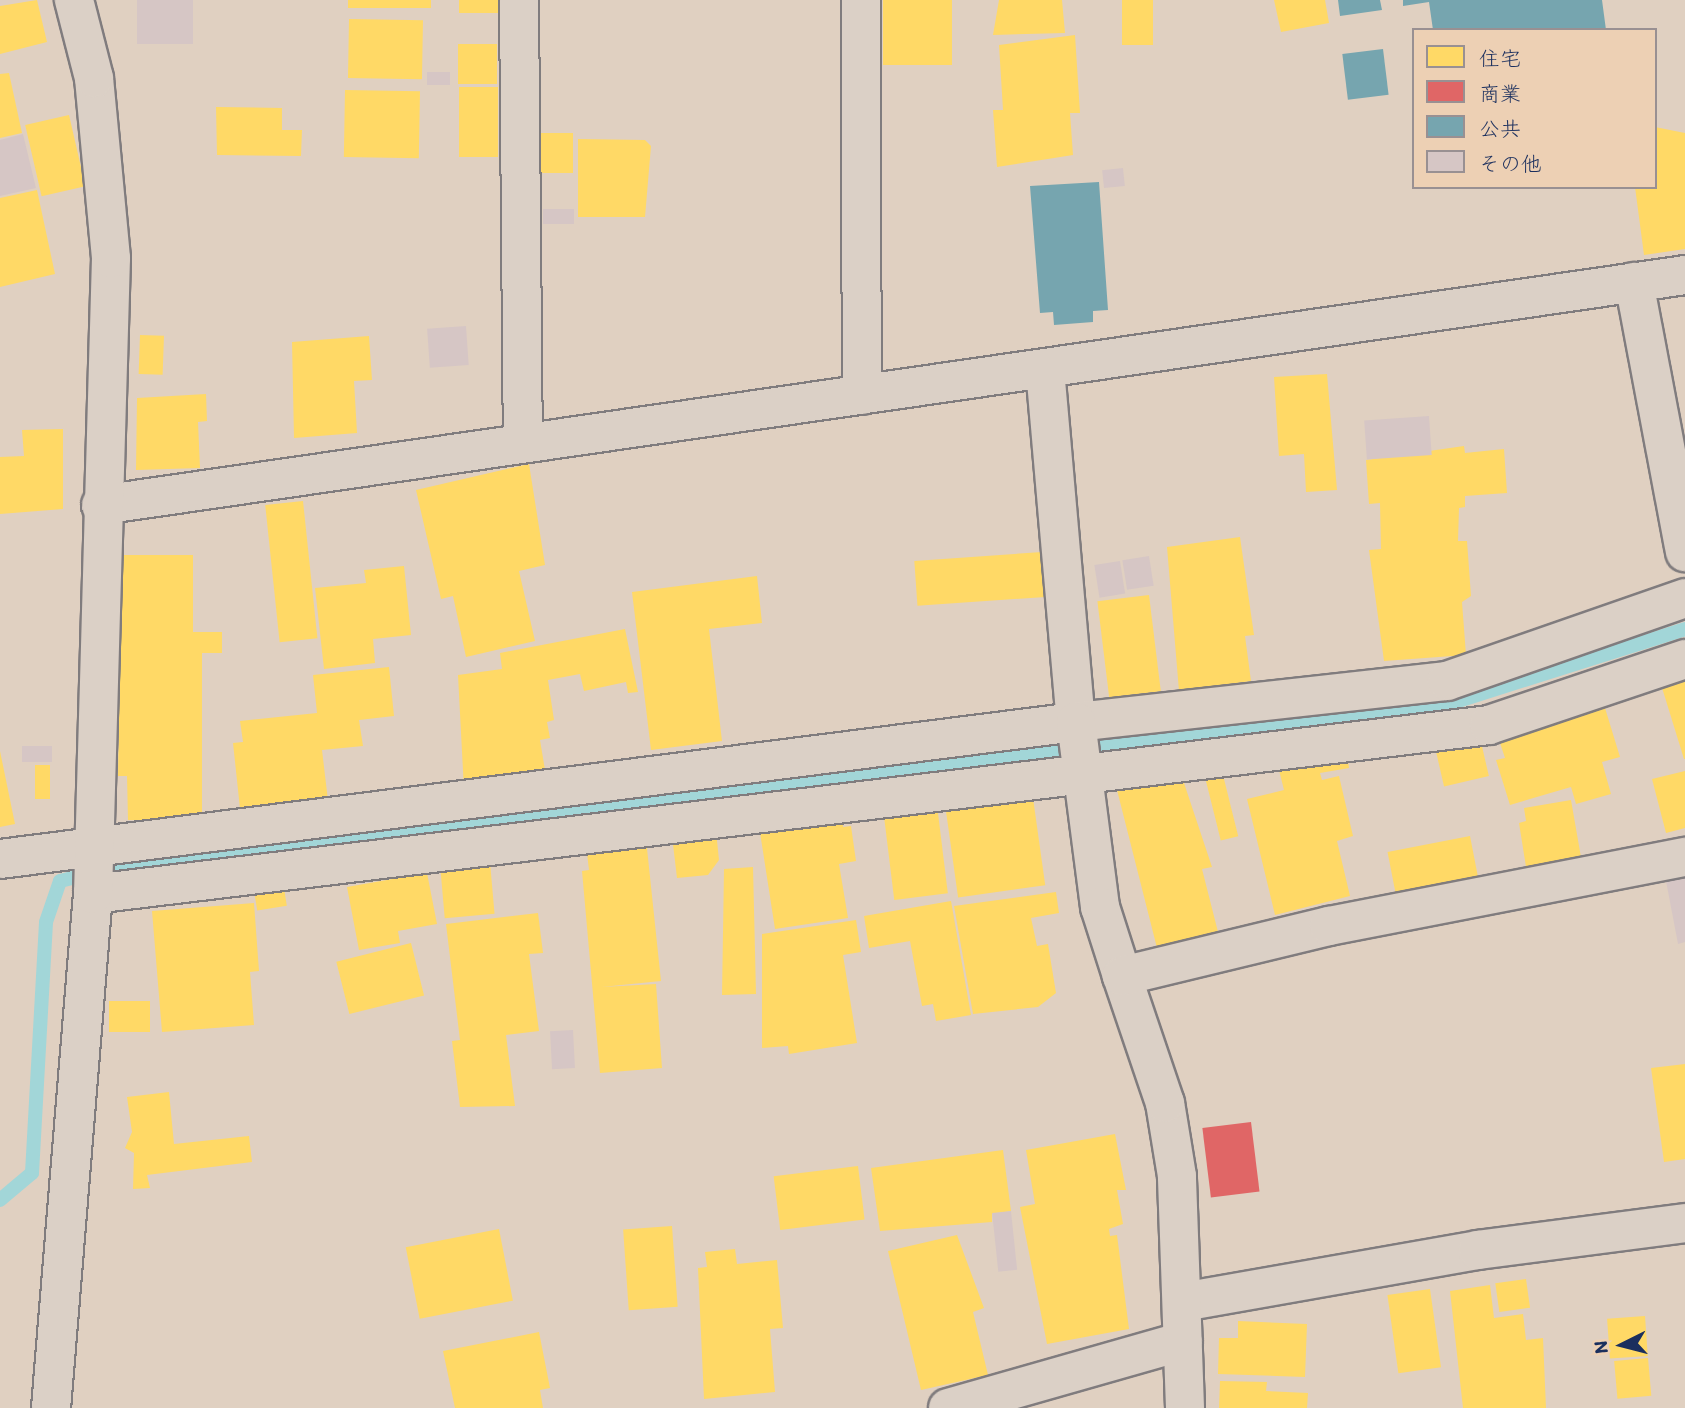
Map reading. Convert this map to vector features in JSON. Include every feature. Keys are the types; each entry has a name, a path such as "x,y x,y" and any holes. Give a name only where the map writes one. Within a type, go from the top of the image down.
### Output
{"street":[{"path":"51,1408 93,894 101,505 111,258 94,78 74,0"},
{"path":"519,0 523,440"},
{"path":"861,0 862,395"},
{"path":"101,505 523,440 862,395 1685,275"},
{"path":"1634,282 1685,552"},
{"path":"1045,369 1081,775 1100,907 1165,1103 1177,1176 1185,1408"},
{"path":"0,859 95,843 1076,722 1447,681 1685,598"},
{"path":"93,894 1489,725 1685,659"},
{"path":"1122,976 1329,926 1685,857"},
{"path":"1183,1302 1478,1250 1685,1223"},
{"path":"948,1408 1183,1342"}],"building: 住宅":[{"path":"37,0 47,42 0,54 0,6"},
{"path":"348,0 431,0 431,8 348,8"},
{"path":"459,0 501,0 501,13 459,13"},
{"path":"883,0 952,0 952,65 883,65"},
{"path":"999,0 1062,0 1065,33 993,35"},
{"path":"1122,0 1153,0 1153,45 1122,45"},
{"path":"1274,0 1325,0 1329,23 1281,32"},
{"path":"349,19 423,20 422,79 348,78"},
{"path":"1075,35 1080,113 1070,113 1073,155 997,167 993,110 1003,110 999,45"},
{"path":"458,44 497,44 497,84 458,84"},
{"path":"9,73 22,133 0,138 0,74"},
{"path":"459,87 498,87 498,157 459,157"},
{"path":"345,90 420,91 419,158 344,157"},
{"path":"216,107 282,108 282,130 302,130 301,156 217,155"},
{"path":"69,115 85,186 42,196 25,125"},
{"path":"1657,127 1685,133 1685,249 1644,255 1635,189 1657,189"},
{"path":"537,133 573,133 573,173 537,173"},
{"path":"578,139 645,140 651,146 645,217 578,217"},
{"path":"37,190 55,274 0,287 0,198"},
{"path":"140,335 164,336 163,375 139,374"},
{"path":"369,336 372,380 354,381 357,433 294,438 292,342"},
{"path":"1327,374 1337,490 1306,492 1304,454 1279,456 1274,377"},
{"path":"206,394 207,421 198,422 200,468 136,470 137,398"},
{"path":"63,429 63,509 0,514 0,457 24,456 22,430"},
{"path":"1464,446 1465,453 1504,449 1507,493 1465,496 1465,507 1459,508 1458,541 1467,541 1471,596 1462,602 1466,655 1384,661 1369,550 1381,549 1380,503 1369,504 1366,460"},
{"path":"529,464 545,565 519,571 535,641 466,657 453,596 441,599 416,490"},
{"path":"303,501 317,638 280,642 265,505"},
{"path":"1240,537 1254,635 1245,636 1251,681 1179,691 1167,547"},
{"path":"1042,552 1045,597 917,606 914,561"},
{"path":"122,555 193,555 193,632 222,632 222,653 202,653 202,820 128,820 127,776 118,776"},
{"path":"404,566 411,635 373,639 375,663 324,669 315,588 366,583 364,570"},
{"path":"757,576 762,623 709,629 722,741 651,750 632,592"},
{"path":"1149,595 1161,691 1109,698 1097,601"},
{"path":"625,629 638,692 628,693 626,682 584,691 580,674 548,680 554,720 547,722 550,738 540,740 546,776 464,790 458,675 502,669 500,653"},
{"path":"389,667 394,716 359,720 363,746 322,750 329,809 241,818 233,743 243,742 240,721 317,713 313,675"},
{"path":"1685,670 1685,759 1684,759 1659,678"},
{"path":"1605,708 1620,757 1602,762 1611,794 1576,804 1571,787 1510,805 1496,760 1505,758 1499,740"},
{"path":"1481,742 1489,776 1444,786 1436,752"},
{"path":"0,751 15,824 0,827"},
{"path":"1347,754 1349,768 1320,773 1322,780 1339,776 1353,836 1337,841 1350,896 1275,915 1247,799 1284,790 1279,770"},
{"path":"35,765 50,765 50,799 35,799"},
{"path":"1685,771 1685,828 1666,833 1652,779"},
{"path":"1181,774 1212,867 1202,869 1218,932 1157,948 1117,790"},
{"path":"1223,775 1238,836 1221,840 1206,779"},
{"path":"1033,798 1045,885 958,897 946,810"},
{"path":"1571,800 1582,863 1526,867 1519,823 1526,821 1524,808"},
{"path":"937,805 948,893 894,900 883,812"},
{"path":"842,813 843,827 851,826 856,861 839,864 848,918 775,929 759,826"},
{"path":"716,831 719,860 708,875 677,878 672,836"},
{"path":"1470,836 1480,886 1397,902 1388,852"},
{"path":"646,839 661,981 602,987 656,984 662,1068 600,1073 582,871 589,870 586,845"},
{"path":"490,862 495,914 445,918 440,866"},
{"path":"753,867 756,994 722,995 724,869"},
{"path":"427,873 437,924 398,931 400,943 359,950 347,887"},
{"path":"284,888 287,906 257,910 254,893"},
{"path":"1056,892 1059,913 1031,918 1037,946 1048,944 1056,993 1038,1007 973,1014 954,906"},
{"path":"951,901 971,1015 936,1021 933,1004 922,1006 910,941 869,948 864,916"},
{"path":"254,903 259,971 250,972 254,1025 162,1032 152,911"},
{"path":"538,913 543,953 529,954 539,1031 506,1035 515,1106 460,1107 452,1041 460,1040 446,924"},
{"path":"856,920 861,952 843,955 857,1043 789,1054 788,1046 762,1048 762,934"},
{"path":"411,943 424,995 349,1014 336,962"},
{"path":"109,1001 150,1001 150,1032 109,1032"},
{"path":"1685,1064 1685,1159 1664,1162 1651,1068"},
{"path":"169,1092 174,1144 249,1136 252,1162 147,1175 150,1188 133,1189 134,1153 125,1148 132,1132 127,1097"},
{"path":"1115,1134 1126,1190 1117,1190 1123,1224 1109,1229 1110,1236 1117,1235 1129,1329 1047,1344 1020,1207 1035,1204 1026,1150"},
{"path":"1003,1150 1011,1211 992,1214 992,1222 880,1231 871,1168"},
{"path":"858,1166 865,1220 780,1230 774,1176"},
{"path":"672,1226 678,1307 629,1310 623,1229"},
{"path":"499,1229 513,1301 420,1319 406,1247"},
{"path":"957,1235 984,1308 973,1312 988,1375 921,1390 888,1251"},
{"path":"735,1249 737,1264 777,1260 783,1328 770,1329 775,1392 704,1399 698,1268 707,1267 705,1252"},
{"path":"1526,1279 1530,1308 1499,1312 1495,1283"},
{"path":"1490,1285 1494,1318 1523,1314 1526,1340 1543,1338 1546,1408 1463,1408 1450,1291"},
{"path":"1430,1289 1441,1367 1398,1373 1387,1295"},
{"path":"1645,1316 1648,1356 1610,1359 1607,1319"},
{"path":"1238,1321 1307,1324 1305,1377 1218,1374 1219,1338 1238,1338"},
{"path":"539,1332 550,1388 540,1390 543,1408 455,1408 443,1351"},
{"path":"1648,1358 1651,1396 1617,1399 1614,1361"},
{"path":"1220,1381 1267,1382 1266,1391 1308,1393 1307,1408 1219,1408"}],"building: 商業":[{"path":"1251,1122 1260,1191 1211,1197 1202,1128"}],"building: 公共":[{"path":"1338,0 1380,0 1382,10 1340,16"},
{"path":"1403,0 1602,0 1606,28 1433,28 1429,2 1403,6"},
{"path":"1383,49 1389,95 1348,100 1342,54"},
{"path":"1099,182 1108,310 1093,311 1093,322 1054,325 1053,312 1040,313 1030,186"}],"building: その他":[{"path":"137,0 193,0 193,44 137,44"},
{"path":"427,72 450,72 450,85 427,85"},
{"path":"23,134 36,188 0,196 0,140"},
{"path":"1123,168 1125,186 1104,188 1102,170"},
{"path":"543,209 574,209 574,224 543,224"},
{"path":"466,326 469,365 430,368 427,329"},
{"path":"1429,416 1432,455 1367,459 1364,421"},
{"path":"1149,556 1154,586 1127,590 1122,560"},
{"path":"1120,561 1125,594 1099,598 1094,565"},
{"path":"22,746 52,746 52,762 22,762"},
{"path":"1685,877 1685,942 1678,944 1666,881"},
{"path":"573,1030 575,1068 552,1069 550,1031"},
{"path":"1011,1211 1017,1270 998,1272 992,1213"}],"waterway":[{"path":"0,1200 32,1173 46,922 60,881 129,864 1455,702 1685,629"}]}
